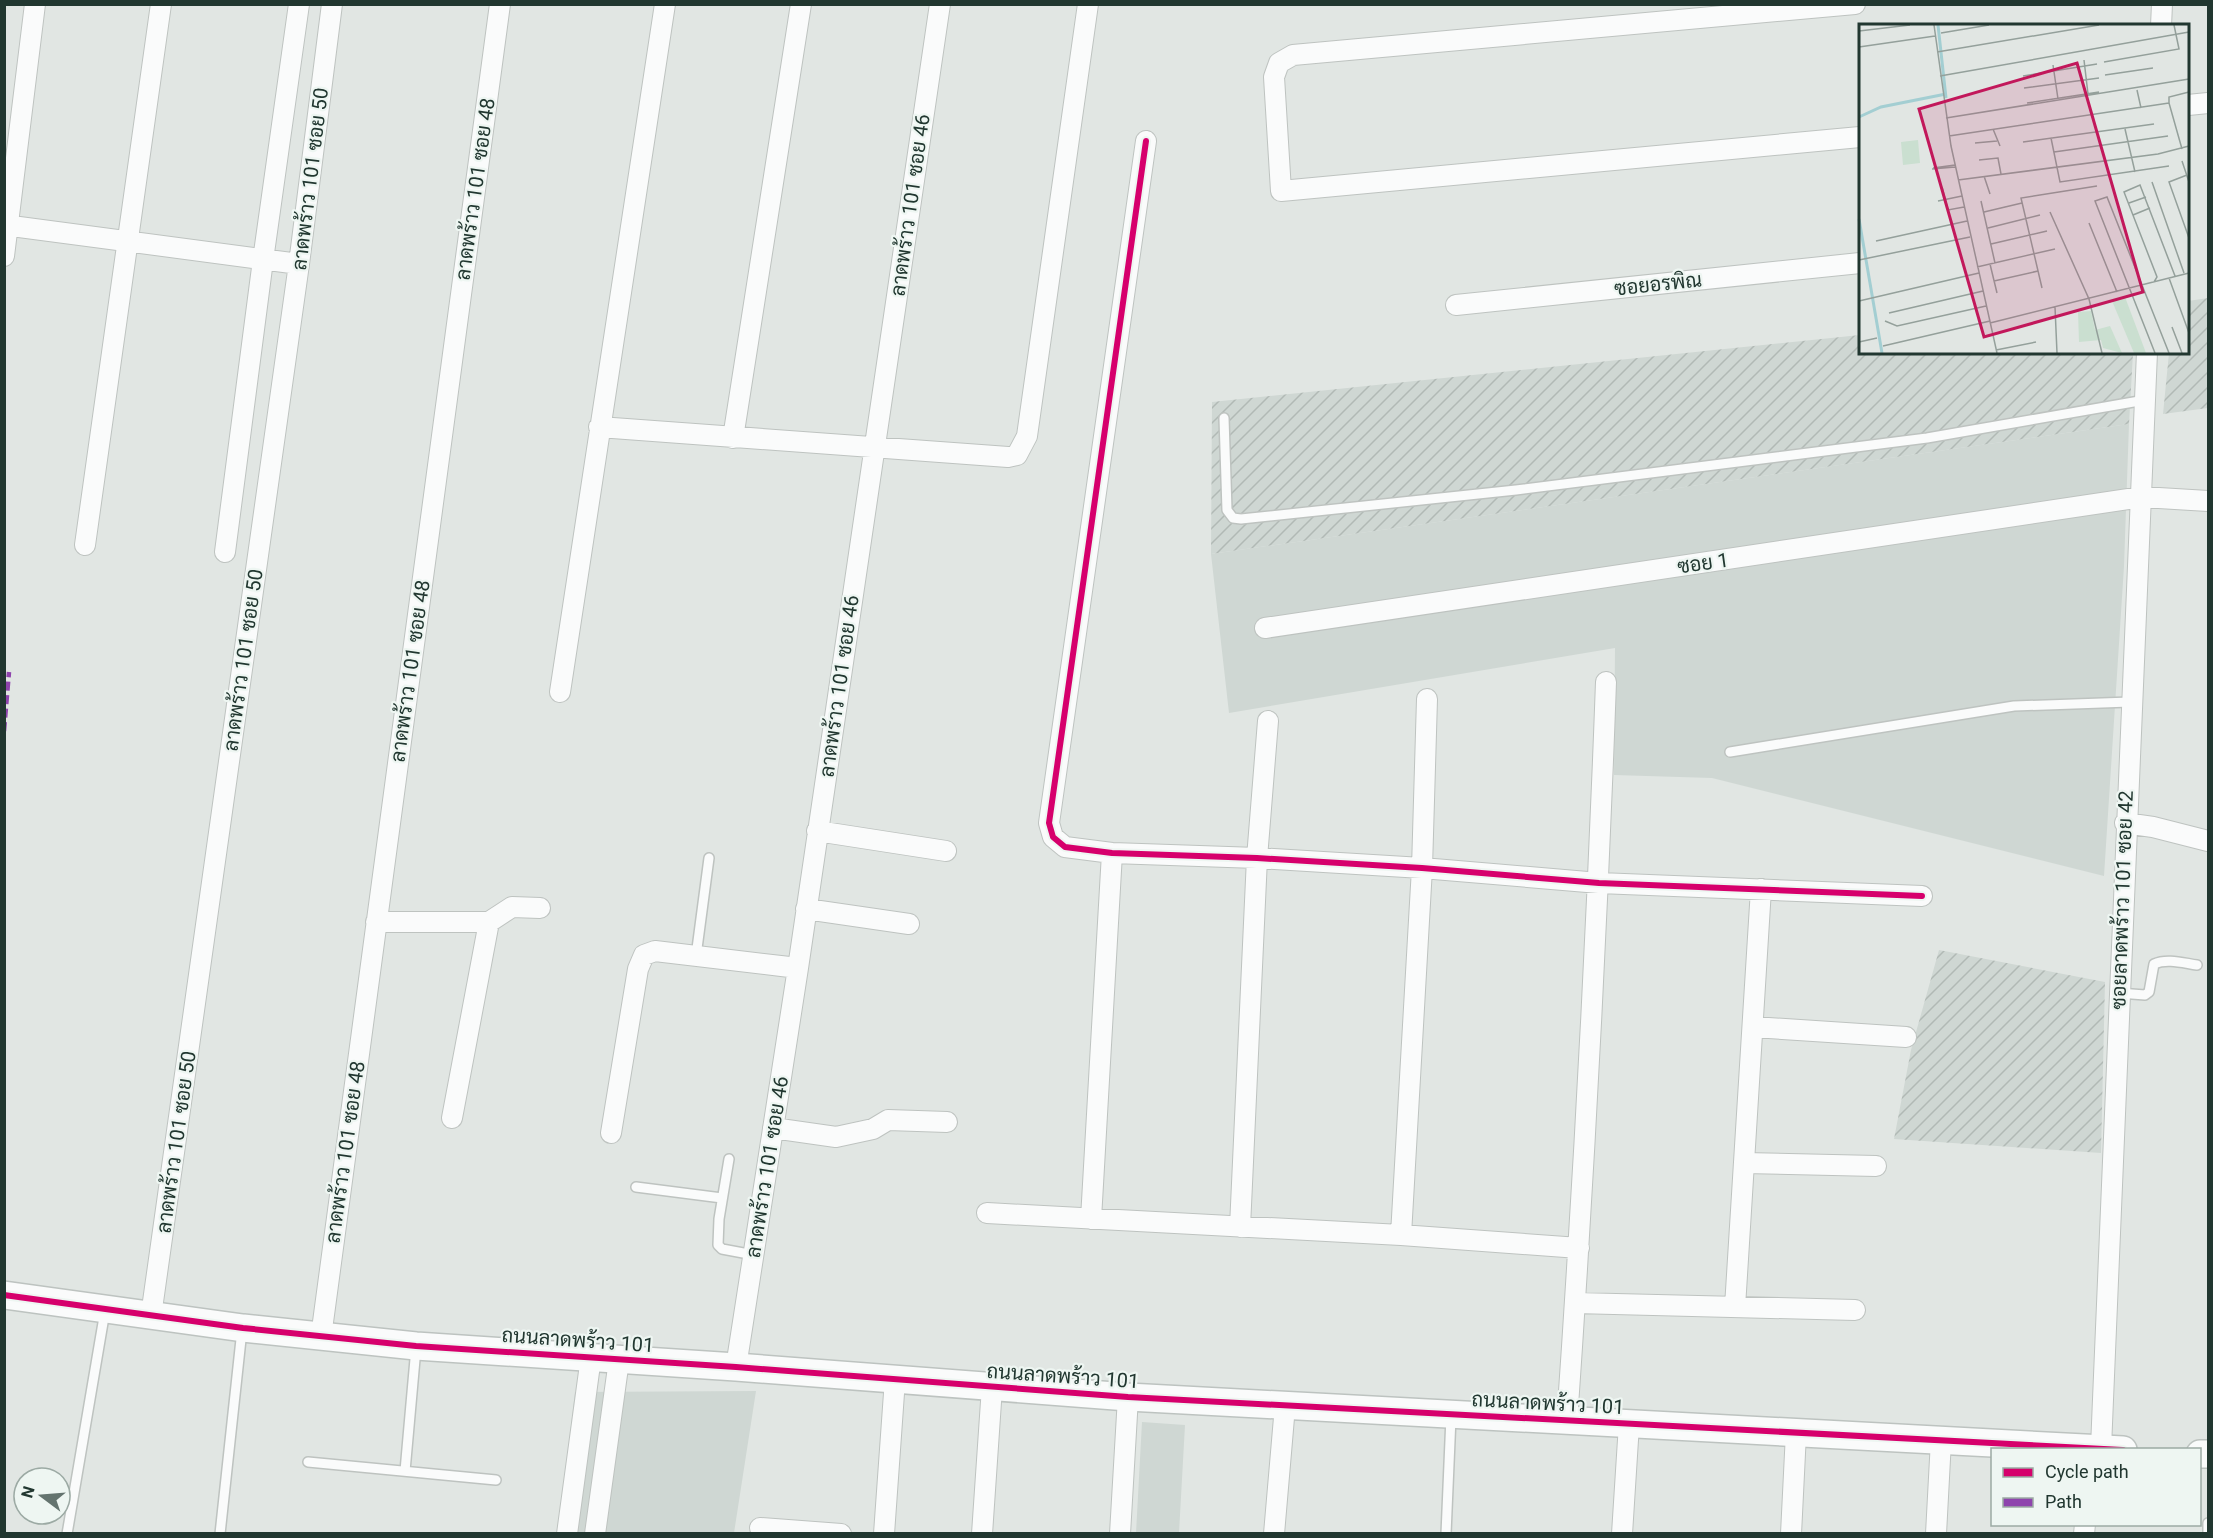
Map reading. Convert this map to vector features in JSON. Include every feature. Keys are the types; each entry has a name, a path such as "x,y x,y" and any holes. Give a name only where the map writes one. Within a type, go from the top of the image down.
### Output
{"street":[{"path":"4,256 35,4"},
{"path":"85,545 161,4"},
{"path":"225,552 262,260 299,4"},
{"name":"ลาดพร้าว 101 ซอย 50","path":"151,1316 299,264 332,4"},
{"name":"ลาดพร้าว 101 ซอย 48","path":"321,1337 500,4"},
{"path":"560,692 665,4"},
{"path":"733,438 801,4"},
{"name":"ลาดพร้าว 101 ซอย 46","path":"736,1367 798,968 939,4"},
{"path":"599,427 873,448 1008,457 1017,455 1027,436 1088,4"},
{"path":"1855,4 1293,55 1279,63 1274,76 1281,191 1859,137"},
{"path":"2162,4 2162,24"},
{"path":"2189,105 2208,103"},
{"path":"1146,141 1050,823 1053,837 1065,847 1112,853 1257,858 1422,868 1599,883 1922,896"},
{"path":"7,225 299,264"},
{"name":"ซอยอรพิณ","path":"1456,305 1859,263"},
{"name":"ซอยลาดพร้าว 101 ซอย 42","path":"2100,1448 2130,702 2142,497 2147,354"},
{"name":"ซอย 1","path":"1265,628 2142,497 2208,501"},
{"path":"1567,1421 1599,883 1606,682"},
{"path":"1401,1235 1422,868 1427,699"},
{"path":"1240,1227 1257,858 1268,721"},
{"path":"2125,823 2152,827 2208,841"},
{"path":"817,831 946,852"},
{"path":"1091,1219 1112,853"},
{"path":"1735,1307 1761,889"},
{"path":"376,922 489,922 512,907 540,908"},
{"path":"806,909 909,924"},
{"path":"452,1118 489,922"},
{"path":"611,1133 638,969 642,957 655,951 798,968"},
{"path":"1753,1027 1906,1037"},
{"path":"773,1128 836,1137 873,1129 888,1120 946,1122"},
{"path":"1744,1163 1876,1166"},
{"path":"987,1214 1401,1235 1579,1248"},
{"name":"ถนนลาดพร้าว 101","path":"4,1295 243,1328 416,1346 736,1367 1128,1397 2082,1448"},
{"path":"1575,1303 1855,1310"},
{"path":"567,1533 591,1358"},
{"path":"595,1533 619,1360"},
{"path":"884,1533 895,1379"},
{"path":"982,1533 992,1387"},
{"path":"1120,1533 1128,1397"},
{"path":"1274,1533 1285,1406"},
{"path":"1622,1533 1629,1424"},
{"path":"1791,1533 1796,1432"},
{"path":"1936,1533 1941,1440"},
{"path":"760,1528 841,1533"}],"lane":[{"path":"1224,418 1227,510 1233,518 1240,519 1516,490 1927,438 2145,400"},
{"path":"1730,752 2014,706 2130,702"},
{"path":"696,956 709,858"},
{"path":"2119,993 2145,995 2149,992 2151,970 2158,962 2197,964"},
{"path":"729,1159 722,1198 718,1245 722,1249 754,1255"},
{"path":"636,1187 722,1198"},
{"path":"67,1533 105,1309"},
{"path":"220,1533 243,1328"},
{"path":"405,1471 416,1346"},
{"path":"1446,1533 1451,1415"},
{"path":"308,1462 496,1480"},
{"path":"2208,1524 2208,1533"}],"shaded area":[{"path":"2208,298 2208,408 2163,414 2169,354 2189,354 2189,301"},
{"path":"1859,335 1859,354 2133,354 2129,424 1211,554 1212,402"},
{"path":"2129,424 2124,566 2104,876 1712,778 1614,775 1615,648 1229,713 1211,554"},
{"path":"1939,950 2105,982 2101,1153 1894,1139 1911,1050"},
{"path":"756,1391 734,1533 558,1534 575,1392"},
{"path":"1142,1422 1185,1425 1179,1533 1136,1533"}],"marked path":[{"path":"4,731 9,672"}],"cycle path":[{"path":"1146,141 1049,823 1053,837 1065,847 1112,853 1257,858 1422,868 1599,883 1922,896"},
{"path":"4,1295 243,1328 416,1346 736,1367 1128,1397 2085,1448"}]}
